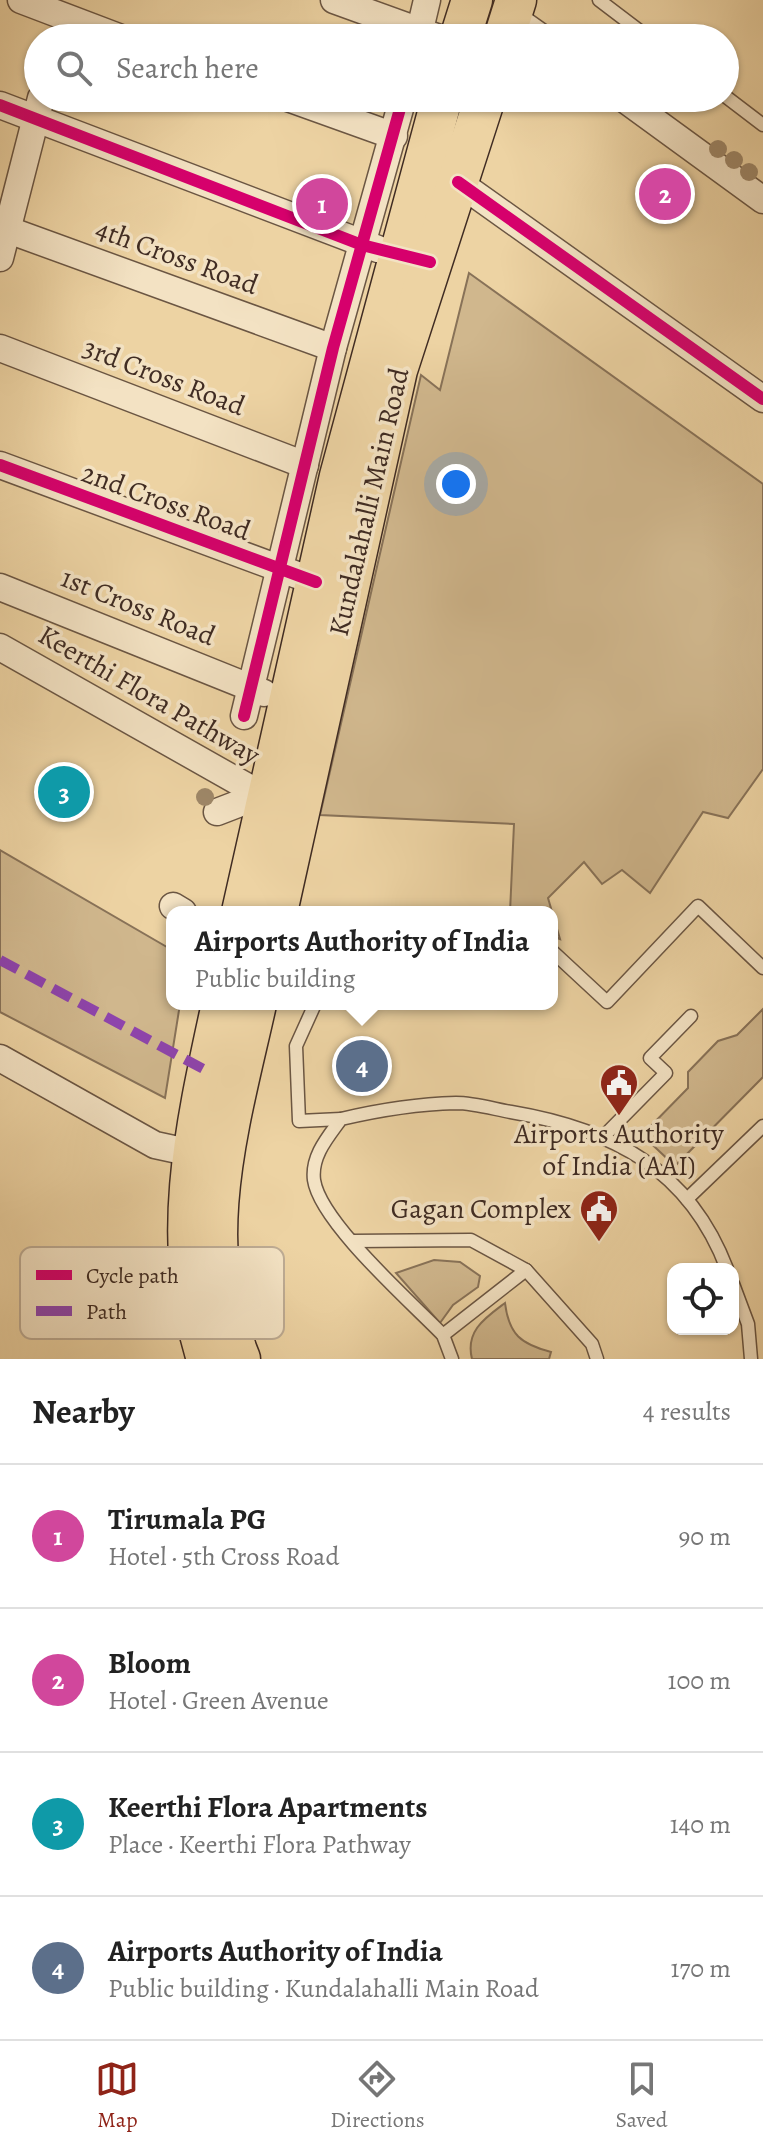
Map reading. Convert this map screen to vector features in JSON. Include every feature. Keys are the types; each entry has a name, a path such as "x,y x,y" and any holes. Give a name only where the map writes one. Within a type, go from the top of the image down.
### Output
{"main road":[{"path":"464,24 472,0"},
{"name":"Kundalahalli Main Road","path":"243,906 260,794 288,704 298,576 438,112"},
{"name":"Kundalahalli Main Road","path":"278,906 397,370 397,253 458,182 480,112"},
{"path":"186,1247 185,1221 192,1153 221,1010"},
{"path":"216,1247 219,1169 255,1010"},
{"path":"203,1339 207,1359"},
{"path":"234,1339 240,1359"}],"street":[{"path":"21,0 58,18"},
{"path":"334,0 395,24"},
{"path":"426,24 427,0"},
{"path":"0,105 24,107"},
{"path":"0,258 3,228 38,112"},
{"path":"49,112 397,253"},
{"path":"327,112 394,136"},
{"path":"244,716 251,687 298,576 305,465 333,348 397,253 394,136 400,112"},
{"path":"642,112 763,200"},
{"path":"458,182 763,399"},
{"name":"4th Cross Road","path":"3,228 333,348"},
{"name":"3rd Cross Road","path":"0,348 305,465"},
{"name":"2nd Cross Road","path":"0,465 298,576"},
{"name":"1st Cross Road","path":"0,587 288,704"},
{"name":"Keerthi Flora Pathway","path":"0,647 260,794"},
{"path":"217,812 260,794"},
{"path":"0,1058 155,1145 192,1153"}],"lane":[{"path":"599,0 631,24"},
{"path":"739,107 763,125"},
{"path":"558,957 607,1002 698,906 763,968"},
{"path":"312,1010 296,1046 299,1121 341,1119 387,1109 460,1103 545,1117 604,1136 633,1150 687,1199 718,1246 725,1263"},
{"path":"604,1136 666,1073 650,1058 691,1016"},
{"path":"341,1119 318,1150 314,1179 328,1216 443,1335 452,1359"},
{"path":"687,1199 763,1126"},
{"path":"353,1241 471,1240 526,1270 592,1344 597,1359"},
{"path":"443,1335 526,1270"},
{"path":"739,1300 748,1324 751,1359"}],"shaded area":[{"path":"469,273 763,484 763,769 728,818 703,812 650,893 622,870 602,884 584,862 548,898 550,906 510,906 514,824 320,815 421,375 440,390"},
{"path":"0,850 166,947 166,1010 179,1010 165,1098 0,1012"},
{"path":"763,1009 763,1077 675,1166 642,1135 688,1088 688,1072 718,1041 737,1035"},
{"path":"434,1260 460,1262 480,1276 478,1287 453,1305 440,1323 396,1273"},
{"path":"505,1303 513,1330 524,1341 551,1352 549,1359 472,1359 471,1341 478,1326"}],"marked path":[{"path":"0,960 207,1071"}],"cycle path":[{"path":"0,105 362,245 430,262"},
{"path":"244,716 333,348 399,112"},
{"path":"458,182 763,399"},
{"path":"0,465 316,582"}],"place":[{"name":"Bloom","path":"665,194"},
{"name":"Tirumala PG","path":"322,204"},
{"name":"Keerthi Flora Apartments","path":"64,792"},
{"name":"Airports Authority of India","path":"362,1066"},
{"name":"Airports Authority of India (AAI)","path":"619,1117"},
{"name":"Gagan Complex","path":"599,1243"}]}
